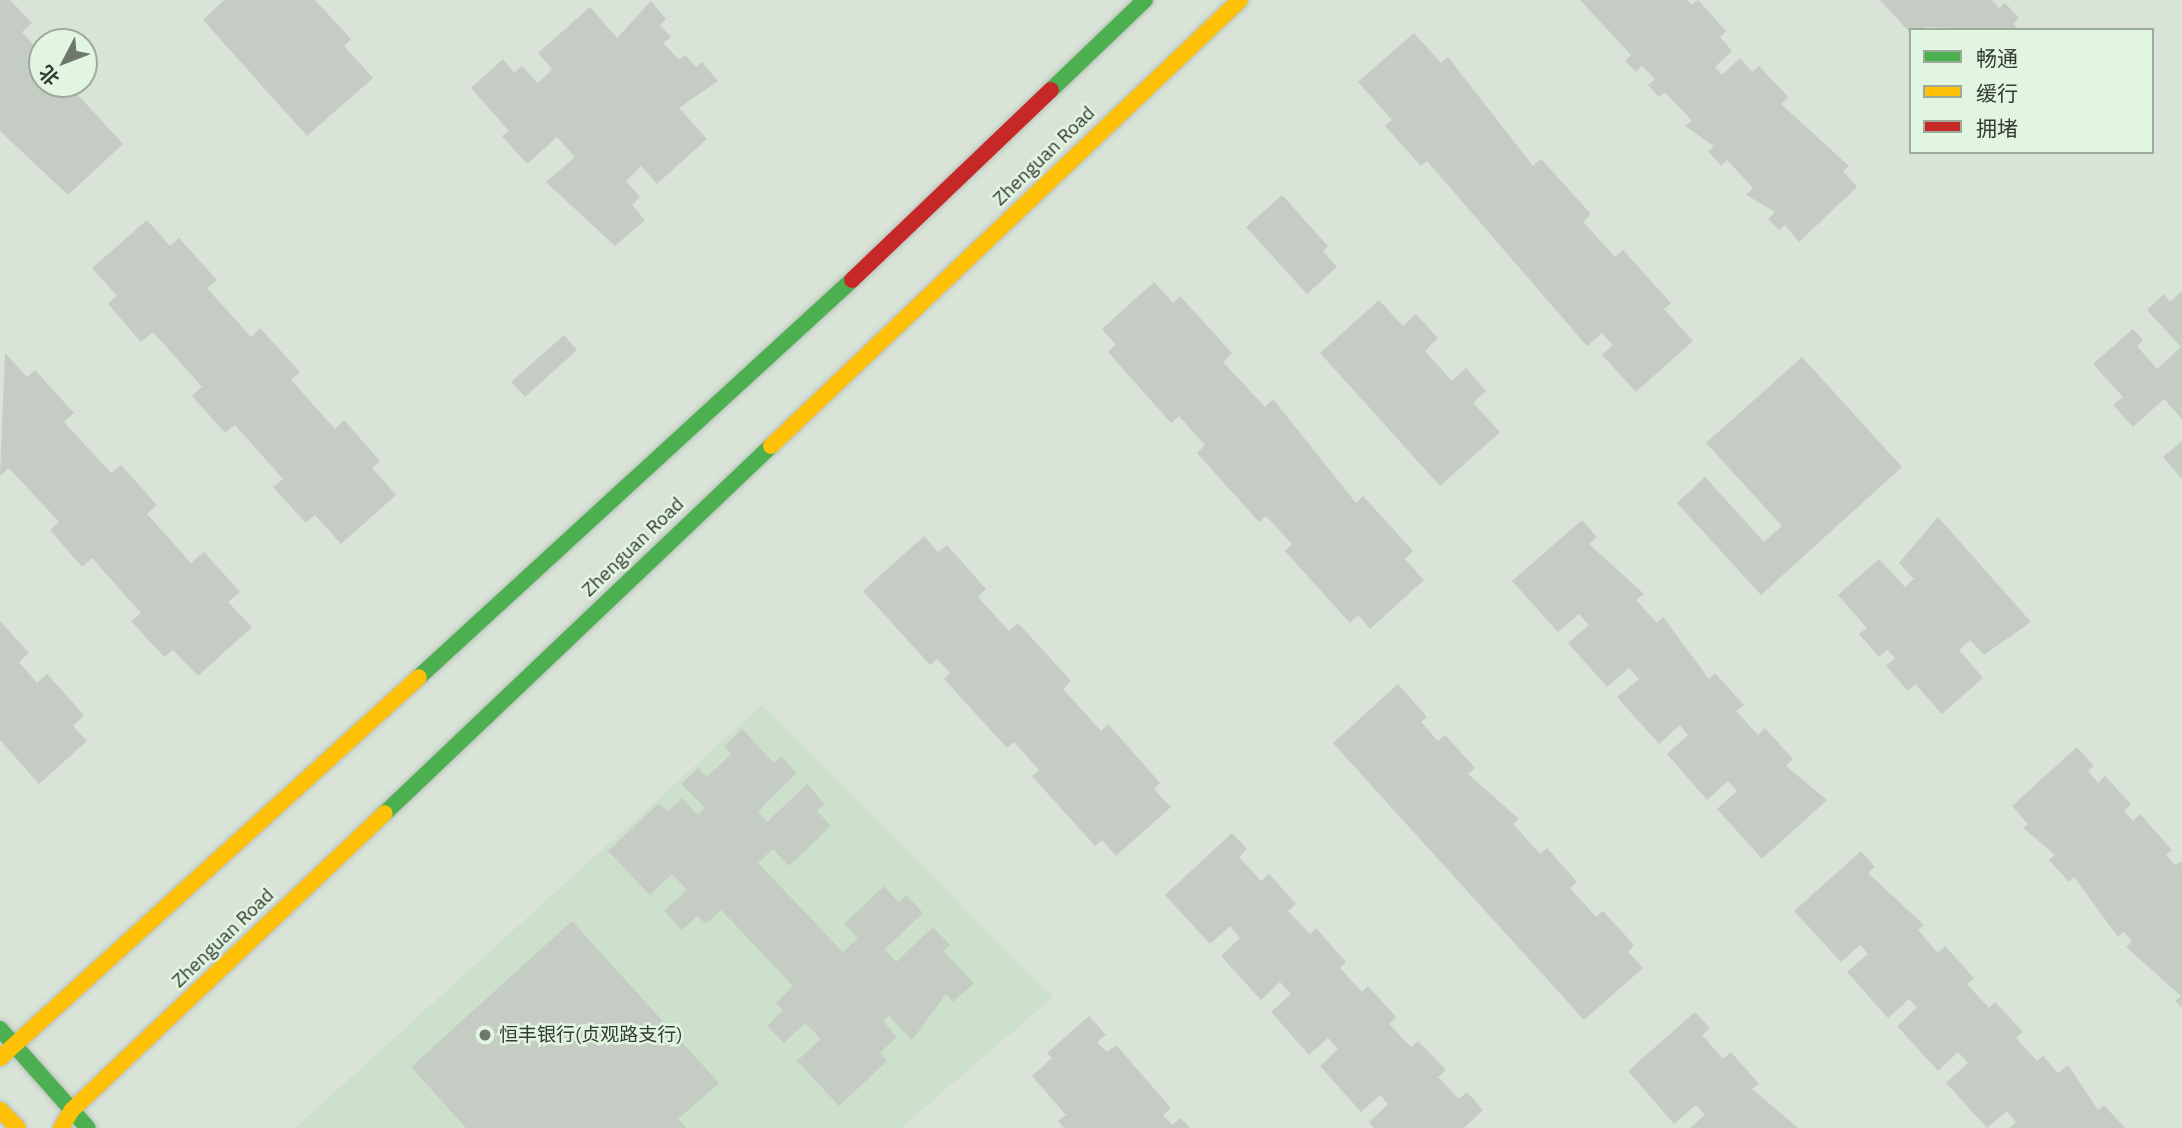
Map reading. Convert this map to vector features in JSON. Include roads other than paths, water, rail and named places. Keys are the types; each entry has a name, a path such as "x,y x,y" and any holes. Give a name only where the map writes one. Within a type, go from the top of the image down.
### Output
{"main road":[{"path":"0,1058 816,316 1145,0"},
{"name":"Zhenguan Road","path":"61,1128 72,1110 1240,0"},
{"path":"0,1029 89,1128"},
{"path":"0,1110 18,1128"}],"place":[{"name":"恒丰银行(贞观路支行)","path":"485,1035"}]}
